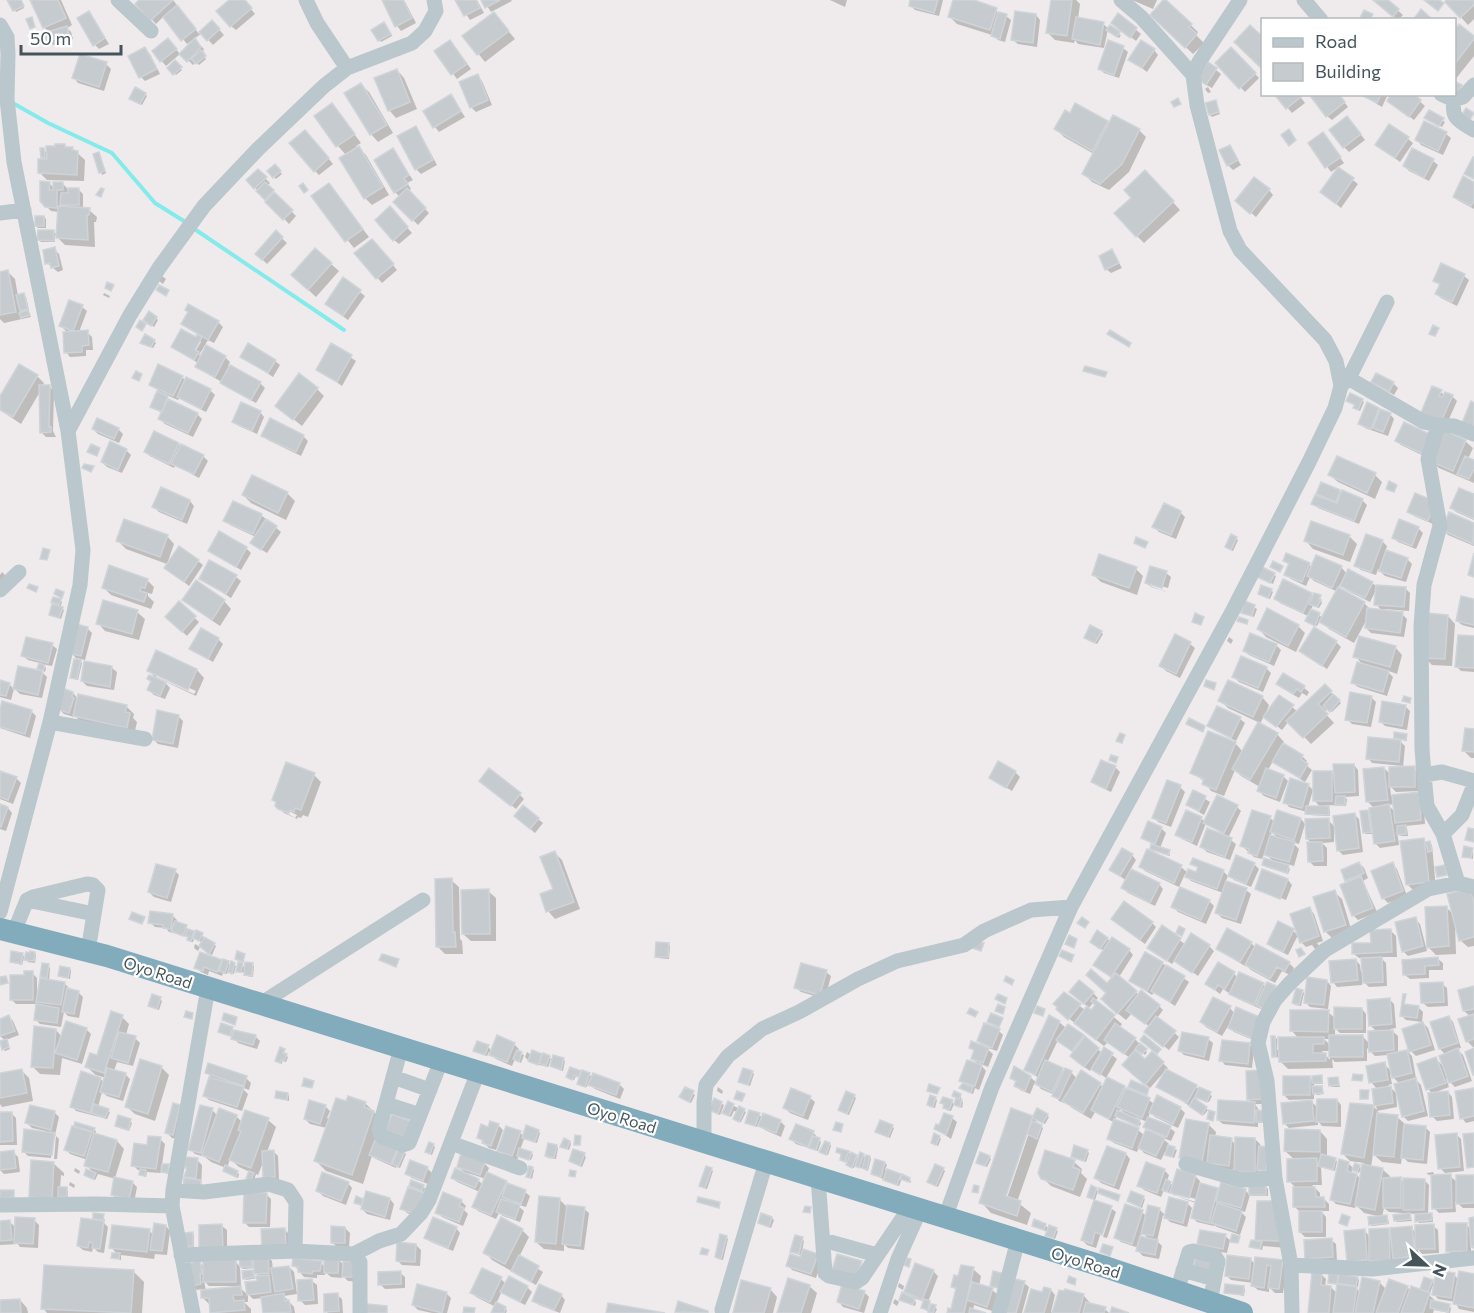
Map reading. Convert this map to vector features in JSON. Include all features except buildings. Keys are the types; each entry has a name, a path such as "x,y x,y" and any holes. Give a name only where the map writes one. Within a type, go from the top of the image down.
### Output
{"highway":[{"name":"Oyo Road","path":"7,931 88,951 1018,1240 1180,1280 1210,1302 1242,1313"}],"street":[{"path":"118,0 151,31"},
{"path":"306,0 317,23 347,68"},
{"path":"68,431 130,315 159,268 204,206 258,148 324,86 347,68 412,43 425,31 436,10 434,0"},
{"path":"1121,0 1141,17 1193,75"},
{"path":"1240,0 1199,62 1193,75 1197,105 1230,231 1246,257 1325,340 1344,382 1424,422 1454,426 1474,434"},
{"path":"1304,0 1319,18"},
{"path":"0,25 7,36 7,99 14,162 68,431 83,550 80,585 50,722 0,912"},
{"path":"1474,85 1463,97 1447,97 1457,120 1474,130"},
{"path":"0,213 24,210"},
{"path":"945,1218 992,1087 1071,907 1233,610 1309,462 1335,408 1344,382 1387,302"},
{"path":"1438,425 1428,459 1440,526 1424,585 1421,626 1422,750 1427,806 1443,834 1458,883"},
{"path":"0,590 19,572"},
{"path":"50,722 146,738"},
{"path":"1424,775 1442,772 1474,783 1462,815 1443,834"},
{"path":"1292,1313 1291,1265 1275,1178 1267,1081 1258,1043 1263,1022 1275,1000 1325,950 1428,889 1458,883 1474,887"},
{"path":"7,931 27,900 87,884 93,885 98,890 88,951"},
{"path":"27,900 94,914"},
{"path":"260,1004 423,900"},
{"path":"704,1143 706,1085 728,1056 762,1029 897,961 964,945 984,932 1031,910 1071,907"},
{"path":"193,1313 172,1206 208,988"},
{"path":"401,1048 379,1133 403,1145 409,1143 441,1061"},
{"path":"182,1255 294,1251 354,1254 379,1241 401,1234 421,1213 429,1200 478,1072"},
{"path":"393,1077 430,1090"},
{"path":"386,1104 420,1115"},
{"path":"451,1143 520,1168"},
{"path":"722,1310 766,1162"},
{"path":"1186,1164 1241,1180 1275,1178"},
{"path":"818,1178 825,1273 829,1276 856,1282 862,1278 877,1255 915,1209"},
{"path":"173,1190 204,1192 269,1184 288,1190 296,1202 294,1251"},
{"path":"0,1205 172,1206"},
{"path":"880,1313 915,1209"},
{"path":"823,1240 877,1255"},
{"path":"999,1313 1018,1240"},
{"path":"1210,1302 1218,1261 1215,1256 1193,1251 1188,1256 1180,1280 1214,1279"},
{"path":"354,1254 360,1262 360,1313"},
{"path":"1291,1265 1372,1269 1474,1258"}],"waterway":[{"path":"11,102 48,123 112,153 155,203 187,223"},
{"path":"193,228 344,330"}]}
